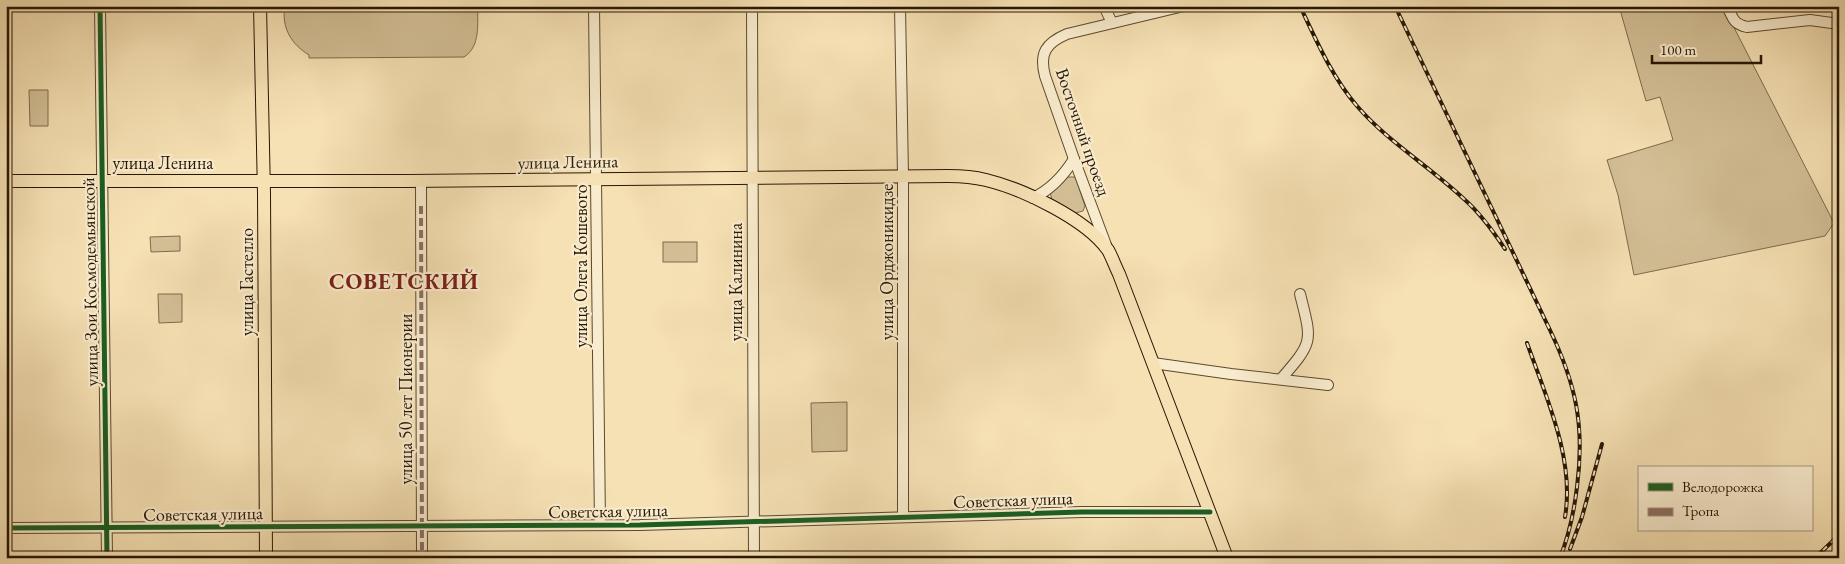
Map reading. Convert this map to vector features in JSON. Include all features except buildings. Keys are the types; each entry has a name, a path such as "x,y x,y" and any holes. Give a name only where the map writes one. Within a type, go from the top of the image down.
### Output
{"main road":[{"name":"улица Гастелло","path":"260,6 264,181 266,558"},
{"name":"улица Ленина","path":"6,181 421,181 961,176 980,178 1001,184 1033,198 1085,227 1108,250 1119,274 1227,558"}],"street":[{"name":"улица Зои Космодемьянской","path":"100,6 107,558"},
{"name":"улица Олега Кошевого","path":"594,6 600,525"},
{"name":"улица Калинина","path":"752,6 754,558"},
{"name":"улица Орджоникидзе","path":"900,6 903,176 903,517"},
{"path":"1104,6 1112,23"},
{"name":"Восточный проезд","path":"1108,250 1045,76 1043,68 1044,55 1050,43 1067,34 1184,6"},
{"path":"1727,6 1735,22 1738,25 1747,27 1810,20 1839,24"},
{"path":"1033,198 1049,188 1074,159"},
{"name":"улица 50 лет Пионерии","path":"421,181 422,558"},
{"path":"1281,379 1304,352 1308,340 1308,329 1300,294"},
{"path":"1153,363 1328,385"},
{"name":"Советская улица","path":"6,528 600,525 1108,512 1210,512"}],"shaded area":[{"path":"285,6 478,6 476,41 464,57 309,58 309,55 292,40 286,28"},
{"path":"1619,6 1723,6 1834,223 1825,236 1634,275 1618,195 1607,160 1673,140 1660,97 1646,101"},
{"path":"29,90 48,90 48,126 30,126"},
{"path":"1066,177 1074,177 1076,179 1085,206 1083,211 1075,213 1052,200 1050,192"},
{"path":"180,236 180,251 151,252 150,237"},
{"path":"663,242 697,242 697,262 663,262"},
{"path":"158,294 182,294 182,322 159,323"},
{"path":"847,402 847,451 812,452 811,403"}],"railway":[{"path":"1300,6 1332,71 1357,106 1395,143 1470,204 1505,249"},
{"path":"1395,6 1549,328 1572,387 1579,424 1579,465 1573,514 1560,558"},
{"path":"1527,343 1557,428 1566,473 1565,517"},
{"path":"1570,549 1582,517 1602,444"},
{"path":"1815,558 1839,535"}],"marked path":[{"path":"421,206 422,558"}],"cycle path":[{"path":"100,6 107,558"},
{"path":"6,528 640,525 1082,512 1210,512"}],"district":[{"name":"СОВЕТСКИЙ","path":"404,281"}]}
